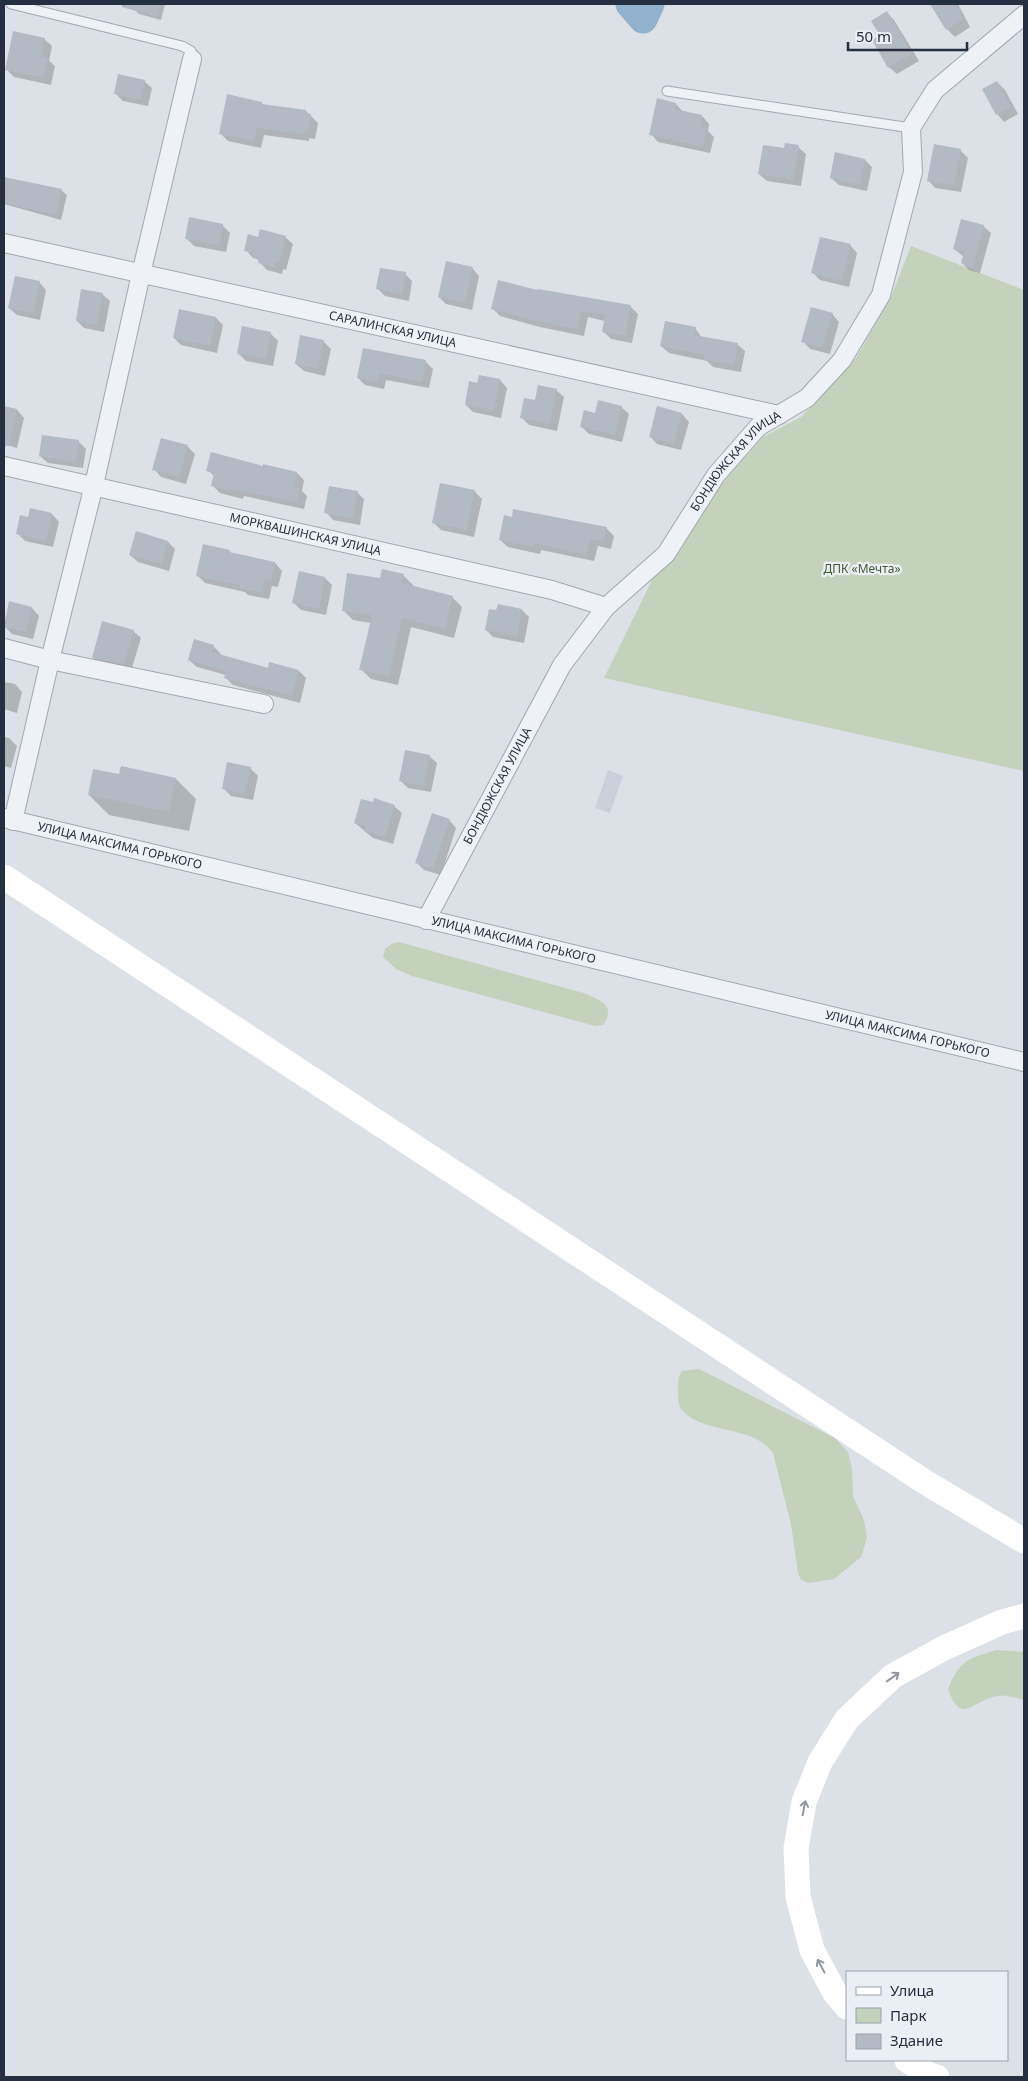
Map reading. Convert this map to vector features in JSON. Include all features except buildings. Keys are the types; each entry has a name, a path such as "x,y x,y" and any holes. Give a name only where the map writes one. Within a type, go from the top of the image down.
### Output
{"street":[{"path":"911,128 935,90 1024,15"},
{"path":"8,820 94,485 141,274 192,59"},
{"name":"БОНДЮЖСКАЯ УЛИЦА","path":"426,920 562,665 606,607 666,554 716,475 758,427 807,398 842,360 881,295 913,172 911,128"},
{"name":"САРАЛИНСКАЯ УЛИЦА","path":"4,243 779,416"},
{"name":"МОРКВАШИНСКАЯ УЛИЦА","path":"4,466 552,590 606,607"},
{"path":"4,648 50,660 264,704"},
{"name":"УЛИЦА МАКСИМА ГОРЬКОГО","path":"8,820 1024,1062"},
{"path":"4,877 925,1482 1024,1541"},
{"path":"846,2006 835,1993 812,1950 798,1898 796,1848 804,1802 820,1762 847,1719 893,1676 944,1648 1002,1622 1024,1616"},
{"path":"908,2061 928,2074 938,2077"}],"lane":[{"path":"11,4 182,46 191,51 192,59"},
{"path":"667,91 911,128"}],"shaded area":[{"path":"608,770 623,776 610,813 595,808"}],"green space":[{"name":"ДПК «Мечта»","path":"911,246 1024,290 1024,771 604,678 656,572 680,551 714,492 763,437 801,417 856,358 891,297"},
{"path":"399,942 587,994 606,1005 608,1009 607,1019 603,1025 595,1026 412,976 396,969 383,957 385,949 391,944"},
{"path":"699,1369 835,1438 848,1452 852,1469 853,1496 864,1520 867,1538 861,1557 834,1579 808,1583 801,1580 798,1573 791,1524 773,1453 764,1444 753,1438 741,1433 703,1424 692,1419 681,1409 678,1395 680,1374 682,1371"},
{"path":"996,1650 1024,1652 1024,1700 1010,1696 1000,1696 968,1708 962,1709 957,1706 948,1689 961,1666 971,1659"}],"waterway":[{"path":"630,4 643,19 650,4"}]}
